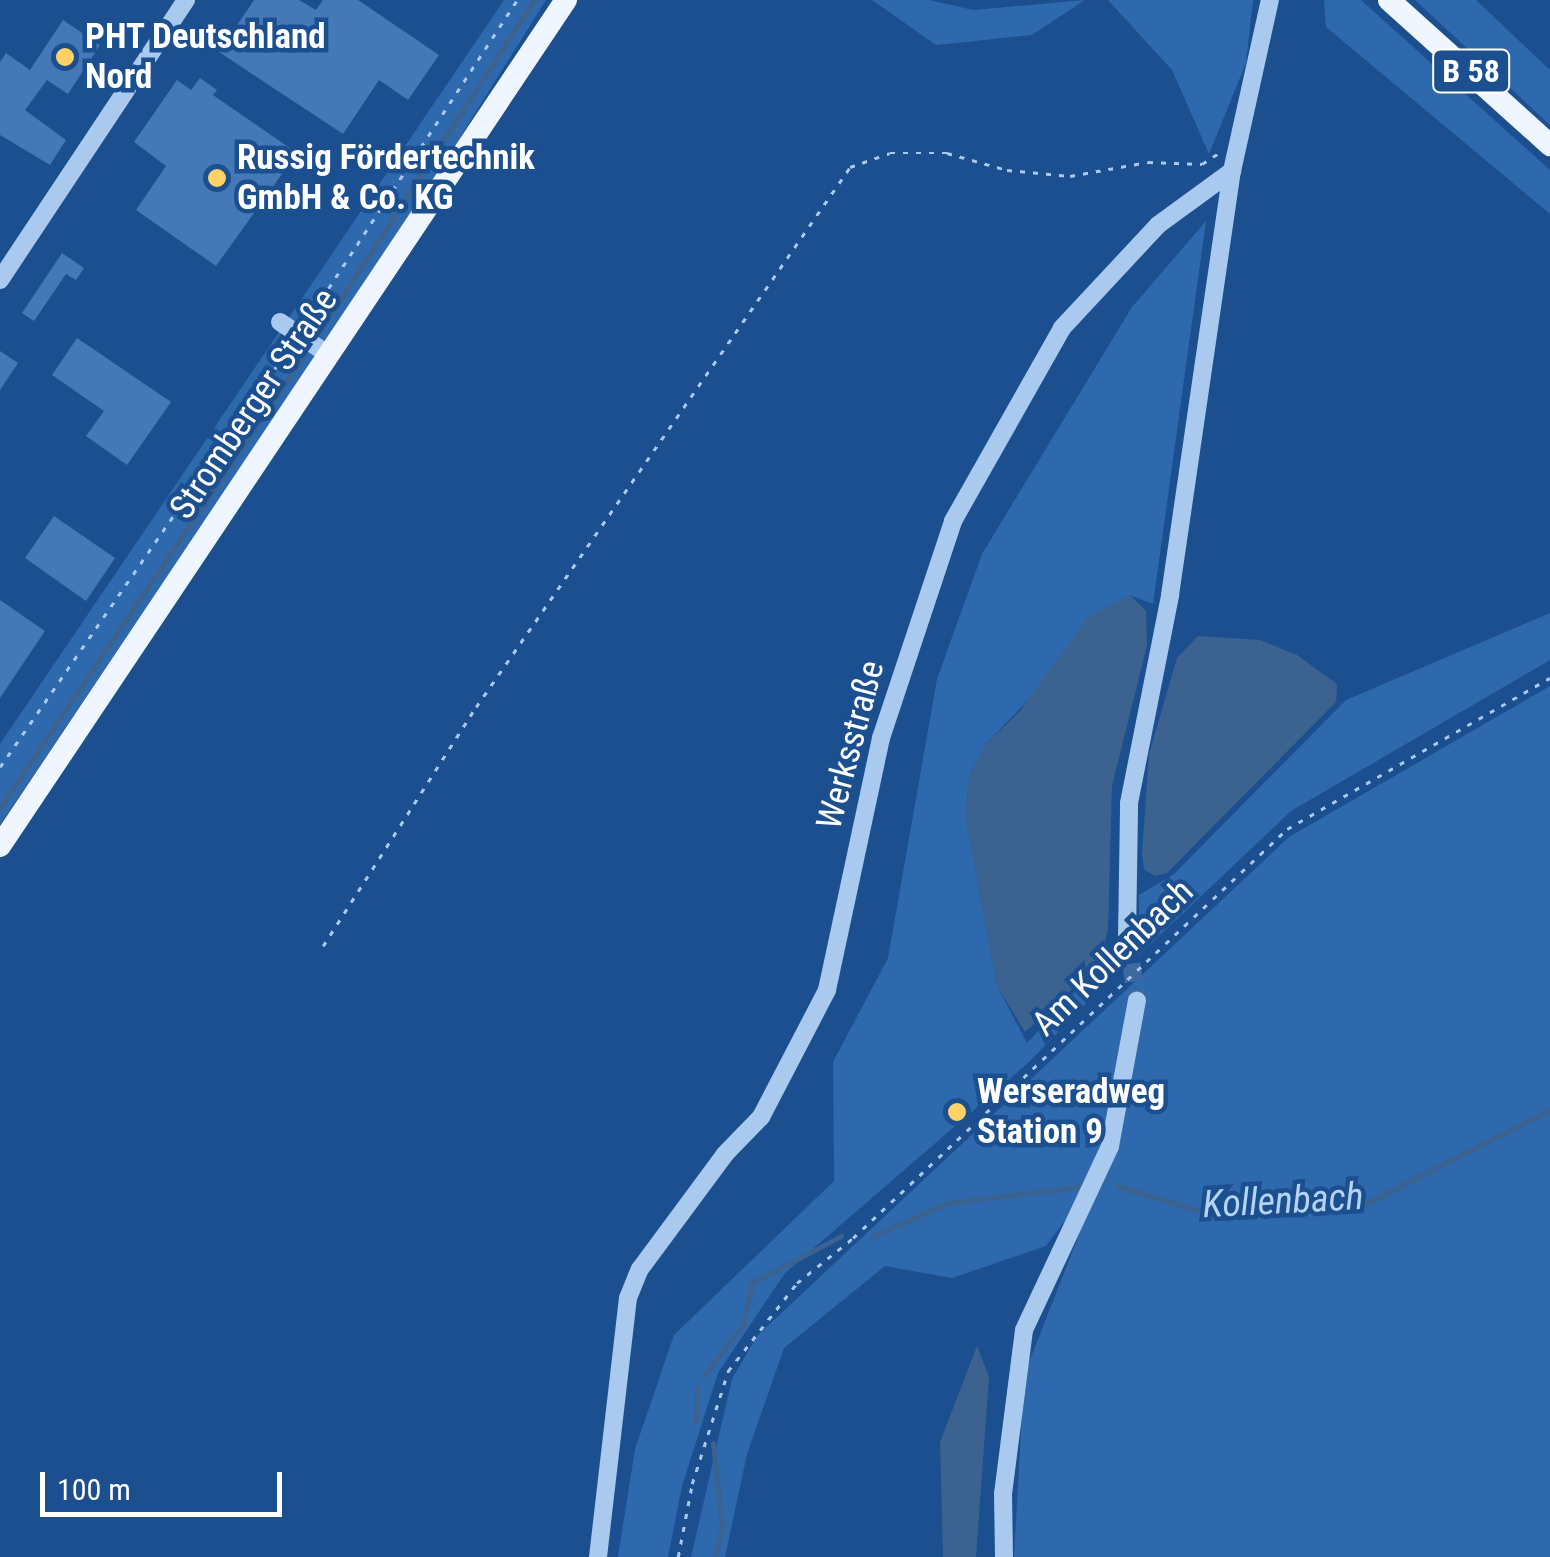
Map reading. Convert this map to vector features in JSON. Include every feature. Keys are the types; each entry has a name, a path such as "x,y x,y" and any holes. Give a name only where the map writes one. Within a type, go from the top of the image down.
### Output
{"main road":[{"name":"Stromberger Straße","path":"0,846 566,0"},
{"name":"B 58","path":"1389,0 1550,145"}],"street":[{"path":"0,280 186,0"},
{"path":"1128,938 1128,803 1170,595 1232,171 1270,0"},
{"name":"Werksstraße","path":"598,1557 628,1298 640,1269 725,1154 761,1117 827,990 880,738 953,521 1062,328 1158,225 1232,171"},
{"path":"280,322 328,355"},
{"path":"1004,1557 1002,1494 1024,1330 1110,1146 1137,1000"}],"path":[{"path":"0,766 298,335 517,0"},
{"path":"323,946 476,707 850,166 890,153 947,152 1007,170 1070,176 1148,162 1202,164 1241,138"},
{"name":"Am Kollenbach","path":"678,1557 728,1371 755,1329 1286,829 1550,678"}],"shaded area":[{"path":"504,0 546,0 412,214 0,825 0,744"},
{"path":"872,0 929,0 973,10 1085,0 1032,35 936,45"},
{"path":"1108,0 1253,0 1246,63 1209,154 1172,70"},
{"path":"1324,0 1361,0 1550,170 1550,214 1326,27"},
{"path":"1415,0 1476,0 1550,70 1550,125"},
{"path":"1206,221 1153,604 1129,595 987,743 969,777 966,817 997,986 1027,1043 1118,946 1122,967 1028,1063 785,1273 718,1373 682,1486 668,1557 618,1557 635,1449 674,1335 834,1181 833,1062 888,958 937,679 982,554 1132,307"},
{"path":"1130,595 1146,611 1147,645 1112,786 1108,929 1102,954 1080,982 1025,1032 997,986 966,817 969,777 987,743 1020,711 1088,617"},
{"path":"1550,613 1550,660 1291,811 1139,955 1139,895 1174,874 1346,700"},
{"path":"1198,636 1260,640 1297,655 1337,684 1336,702 1167,873 1155,876 1144,869 1142,853 1149,754 1177,658"},
{"path":"1550,686 1550,1557 1014,1557 1024,1375 1084,1222 1070,1214 1046,1246 952,1278 885,1266 784,1348 747,1454 725,1557 691,1557 732,1379 757,1336 1289,837"},
{"path":"977,1346 989,1377 976,1557 943,1557 940,1442"}],"building":[{"path":"254,0 299,0 316,10 323,0 358,0 439,55 408,100 379,80 343,134 219,52"},
{"path":"63,20 100,45 68,94 47,80 25,110 66,140 50,165 0,135 0,62 6,53 30,70"},
{"path":"200,78 217,90 213,95 297,153 216,266 136,210 166,166 134,142 177,80 191,90"},
{"path":"62,253 84,268 76,280 66,274 34,321 22,313"},
{"path":"77,338 171,402 127,465 86,436 104,411 52,375"},
{"path":"0,351 18,363 0,390"},
{"path":"54,516 115,558 86,601 25,558"},
{"path":"0,600 45,631 0,698"}],"waterway":[{"path":"316,337 534,0"},
{"path":"0,807 304,355"},
{"name":"Kollenbach","path":"1118,1186 1198,1210 1368,1203 1550,1110"},
{"name":"Kollenbach","path":"873,1236 947,1203 1078,1187"},
{"name":"Kollenbach","path":"705,1374 743,1325 752,1283 841,1236"},
{"name":"Kollenbach","path":"696,1421 697,1388"},
{"name":"Kollenbach","path":"713,1443 722,1527 715,1557"}],"tunnel":[{"path":"1127,937 1137,1000"}],"place":[{"name":"PHT Deutschland Nord","path":"65,57"},
{"name":"Russig Fördertechnik GmbH & Co. KG","path":"217,178"},
{"name":"Werseradweg Station 9","path":"957,1112"}]}
